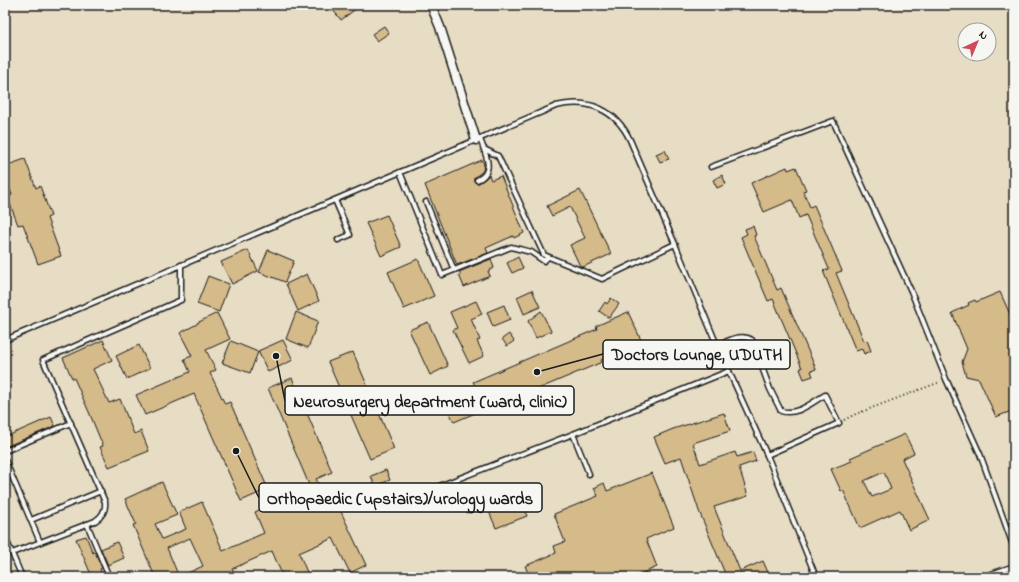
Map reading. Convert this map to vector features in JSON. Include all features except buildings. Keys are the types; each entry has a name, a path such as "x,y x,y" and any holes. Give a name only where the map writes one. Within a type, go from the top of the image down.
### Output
{"street":[{"path":"431,5 440,27 478,140"}],"lane":[{"path":"5,340 556,106 564,104 588,104 603,110 616,120 626,132 717,345 767,455 816,577"},
{"path":"711,167 833,121 911,291 946,379 980,454 1014,548"},
{"path":"477,180 485,175 488,167 484,149 478,140"},
{"path":"484,149 498,156 544,255 602,279 675,244"},
{"path":"400,172 442,275 511,247 531,252 544,261 548,256"},
{"path":"335,200 350,235 338,240"},
{"path":"426,202 454,270"},
{"path":"12,553 87,524 99,518 104,512 105,502 101,491 43,360 181,300 181,265"},
{"path":"717,345 740,337 748,337 752,340 770,389 781,411 786,413 797,412 825,395 839,423 767,455"},
{"path":"411,497 729,371"},
{"path":"5,451 71,423"},
{"path":"573,434 589,474"},
{"path":"5,460 40,542"},
{"path":"31,520 101,491"},
{"path":"87,524 109,577"},
{"path":"5,537 22,577"},
{"path":"982,577 1014,566"}],"path":[{"path":"839,423 856,414 946,379"}],"shaded area":[{"path":"5,5 1014,5 1014,577 5,577"}],"place":[{"name":"Neurosurgery department (ward, clinic)","path":"276,356"},
{"name":"Doctors Lounge, UDUTH","path":"537,372"},
{"name":"Orthopaedic (upstairs)/urology wards","path":"236,451"}]}
